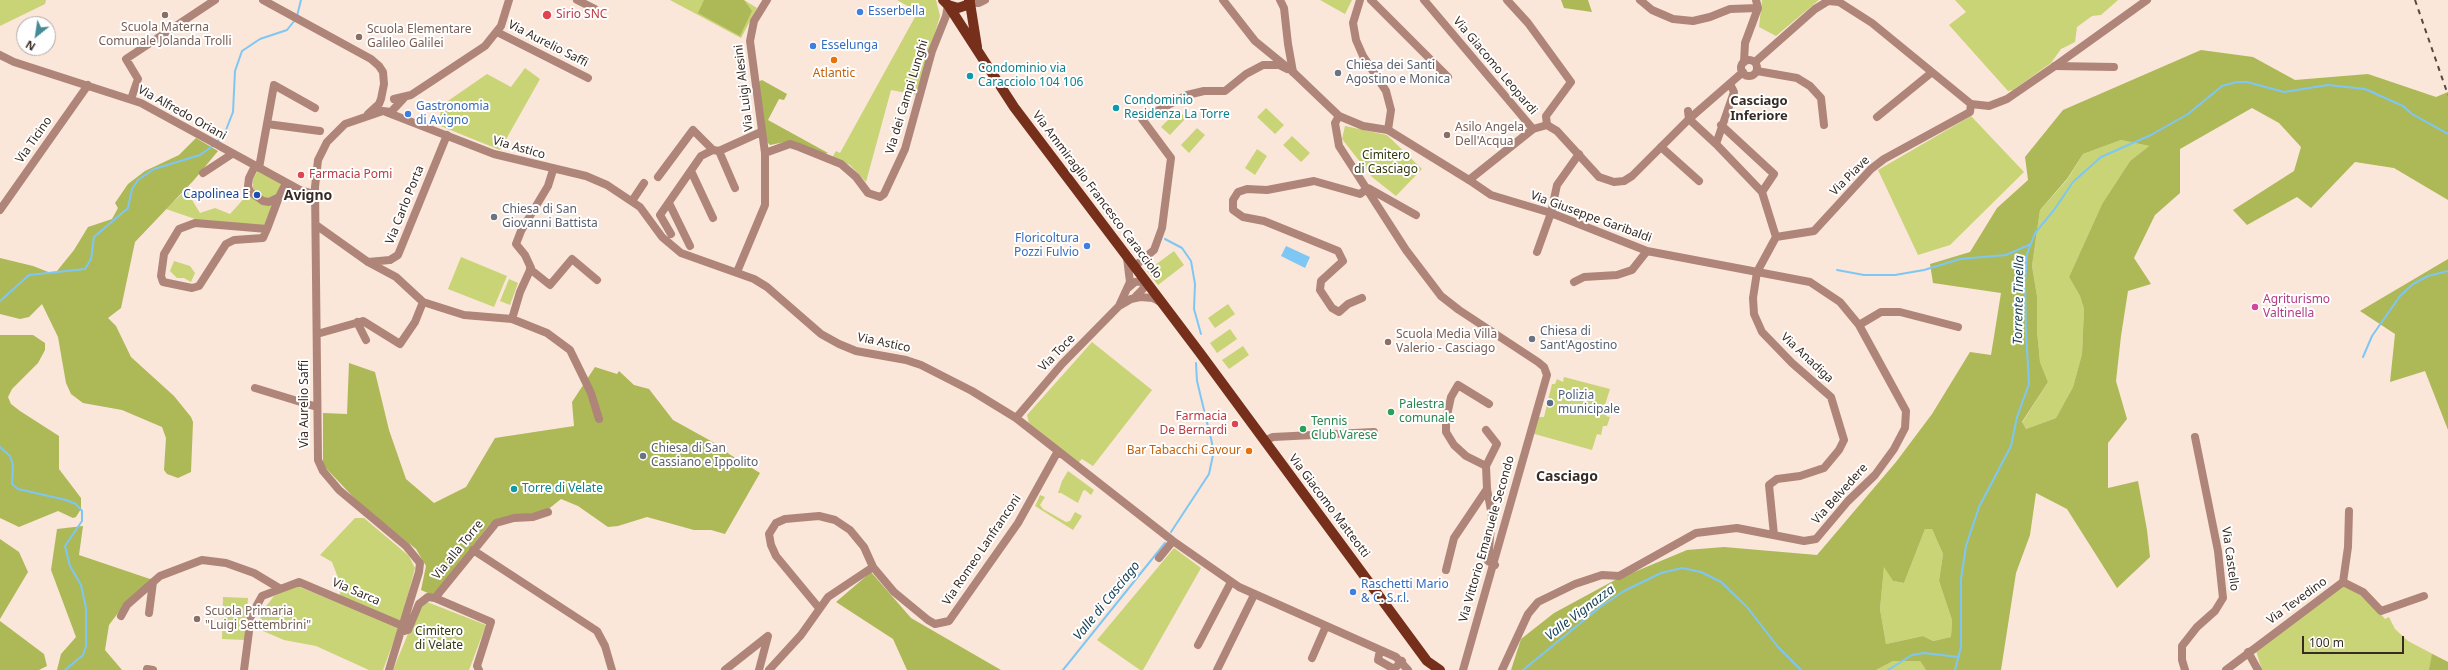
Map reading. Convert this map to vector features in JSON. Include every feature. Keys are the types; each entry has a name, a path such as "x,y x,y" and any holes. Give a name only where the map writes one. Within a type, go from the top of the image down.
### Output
{"main road":[{"path":"945,3 958,8 976,2"},
{"name":"Via Ammiraglio Francesco Caracciolo","path":"976,2 973,18 977,48"},
{"name":"Via Ammiraglio Francesco Caracciolo","path":"945,3 977,48 1014,107 1200,353"},
{"name":"Via Giacomo Matteotti","path":"1200,353 1427,661 1440,670"}],"street":[{"path":"131,99 138,79 126,59 215,0"},
{"name":"Via Astico","path":"263,0 371,59 381,69 388,105 394,114 399,117 494,154 599,181 632,201 673,247 691,258 737,272 767,287 821,334 839,344 856,351 921,364 972,391 1016,418 1173,541 1231,582 1254,595 1380,650 1378,660 1394,668 1402,661 1408,670"},
{"name":"Via Aurelio Saffi","path":"389,670 420,563 406,546 339,490 323,471 318,460 315,194 318,160 327,142 345,124 404,98 485,46 497,32 509,0"},
{"path":"577,0 595,9"},
{"name":"Via Luigi Alesini","path":"764,153 750,41 754,21 768,0"},
{"path":"1223,0 1255,41 1293,72 1339,116 1363,126 1388,130 1391,110 1386,91 1363,56 1356,40 1354,22 1360,0"},
{"path":"1280,0 1284,8 1293,72"},
{"path":"1371,0 1448,77"},
{"name":"Via Giacomo Leopardi","path":"1424,0 1533,129"},
{"path":"1507,0 1528,23 1571,82 1546,116 1547,125"},
{"path":"1640,0 1652,10 1673,19 1693,21 1730,8 1757,4 1745,43 1744,62 1742,66 1743,72"},
{"path":"1755,62 1815,9 1828,1 1840,1 1872,23 1931,73 1972,104 1989,106 2007,99 2147,0"},
{"name":"Via dei Campi Lunghi","path":"764,153 790,144 799,146 841,164 856,177 868,193 880,197 884,194 908,142 932,51 946,16 945,3"},
{"name":"Via Aurelio Saffi","path":"497,32 588,78"},
{"name":"Via Alfredo Oriani","path":"0,55 14,62 131,99 286,183 300,190 315,194"},
{"path":"1744,62 1750,60 1755,62"},
{"path":"1755,62 1757,71"},
{"path":"1135,266 1154,250 1162,228 1171,158 1142,119 1187,95 1204,91 1225,91 1246,74 1263,65 1279,65 1293,72"},
{"path":"2055,66 2114,67"},
{"path":"1743,72 1750,76 1757,71 1797,78 1810,86 1821,98 1824,125"},
{"path":"1469,180 1533,129 1547,125 1557,130 1599,177 1614,182 1624,181 1632,176 1661,148 1688,115 1730,84 1743,72"},
{"path":"1877,117 1931,73"},
{"path":"1716,144 1721,125 1734,92 1730,84"},
{"name":"Via Ticino","path":"0,210 88,85"},
{"path":"278,197 269,202 263,201 250,192 248,186 249,178 257,167 274,85 315,108"},
{"name":"Via Piave","path":"1776,237 1814,231 1871,169 1884,159 1970,112 1972,104"},
{"path":"1688,115 1762,192 1776,237 1757,272"},
{"path":"1339,116 1335,123 1339,146 1368,188 1416,216"},
{"path":"267,124 320,131"},
{"path":"1721,125 1774,174 1762,192"},
{"path":"658,177 693,130 716,151 735,188"},
{"name":"Via Giuseppe Garibaldi","path":"1388,130 1491,195 1551,213 1647,251 1757,272"},
{"path":"671,234 660,215 701,156 761,132"},
{"name":"Via Carlo Porta","path":"368,262 390,260 398,254 447,135"},
{"path":"1661,148 1698,181"},
{"path":"737,272 765,205 764,153"},
{"path":"203,173 232,154"},
{"path":"1537,252 1551,213 1557,185 1578,154"},
{"path":"553,170 548,186 516,244 525,255 530,269 550,285 572,259 597,280"},
{"path":"690,171 713,218"},
{"path":"1362,298 1348,304 1339,312 1332,308 1320,290 1321,281 1343,261 1338,251 1264,221 1243,217 1233,210 1233,200 1238,192 1247,189 1267,190 1314,181 1360,194 1368,188"},
{"path":"267,229 195,223 179,229 164,254 161,276 163,282 192,288 199,286 226,244 234,240 263,238 267,229 278,197 286,183"},
{"path":"632,201 644,183"},
{"name":"Via Vittorio Emanuele Secondo","path":"1368,188 1406,250 1441,296 1459,310 1544,367 1547,375 1495,565 1463,670"},
{"path":"669,203 690,246"},
{"path":"316,225 368,262 396,277 423,302 464,315 512,318 547,333 570,350 591,393 599,419"},
{"path":"1574,282 1584,277 1617,275 1632,270 1647,251"},
{"name":"Via Toce","path":"1016,418 1058,369 1119,306 1128,289 1130,270 1125,253"},
{"path":"512,318 530,269"},
{"name":"Via Belvedere","path":"1502,670 1528,614 1538,602 1575,584 1602,575 1619,576 1696,533 1737,528 1804,542 1816,539 1848,501 1874,475 1894,449 1905,428 1906,411 1859,325 1840,302 1810,282 1757,272"},
{"name":"Via Anadiga","path":"1757,272 1753,298 1754,314 1762,332 1792,363 1831,397 1844,440 1839,450 1824,468 1800,476 1777,479 1769,485 1774,535"},
{"path":"1128,289 1135,282 1146,281"},
{"name":"Via Toce","path":"1119,306 1135,297 1143,290 1146,281"},
{"path":"1135,297 1153,298 1162,303"},
{"path":"317,334 363,321 400,344 415,322 423,302"},
{"path":"1859,325 1881,312 1900,312 1958,327"},
{"path":"357,322 366,340"},
{"path":"1486,466 1466,456 1454,445 1446,432 1446,420 1451,397 1458,385 1489,404"},
{"path":"255,388 317,407"},
{"path":"1486,430 1497,444 1486,466 1487,489 1492,516 1488,561 1495,565"},
{"path":"1264,441 1272,437 1374,432"},
{"name":"Via Castello","path":"2185,670 2182,660 2182,646 2197,627 2215,611 2223,598 2218,551 2195,437"},
{"name":"Via Romeo Lanfranconi","path":"819,608 776,556 771,545 770,534 776,523 786,520 819,516 835,520 850,530 864,547 874,567 894,592 935,624 949,621 1018,523 1058,451"},
{"path":"1446,570 1454,538 1487,489"},
{"name":"Via Tevedino","path":"2248,652 2343,582 2348,547 2349,511"},
{"name":"Via alla Torre","path":"435,598 496,523 514,518 533,517 548,512"},
{"path":"1159,558 1173,541"},
{"path":"473,550 597,631 605,646 612,670"},
{"path":"121,616 127,605 160,576 202,560 226,562 254,573 279,588"},
{"path":"769,670 810,624 819,608 828,597 874,567"},
{"path":"148,613 153,582"},
{"name":"Via Sarca","path":"279,588 299,582 402,629"},
{"path":"1198,646 1231,582"},
{"path":"2343,582 2363,592 2381,611 2424,596"},
{"path":"244,670 251,616 262,596 279,588"},
{"path":"1217,670 1254,595"},
{"path":"402,629 408,630 423,599 435,598 491,622 476,666 479,670"},
{"path":"1312,658 1326,626"},
{"path":"724,670 768,636 759,670"},
{"path":"2226,670 2248,652 2258,670"}],"green space":[{"path":"0,0 46,0 45,4 20,16 16,16 16,18 0,26"},
{"path":"670,0 744,0 757,8 741,38"},
{"path":"704,0 744,0 752,11 740,36 698,13"},
{"path":"897,0 936,0 940,16 917,95 891,90 866,182 850,165 833,158 833,156 836,151 840,153 915,17 910,14 913,9"},
{"path":"1320,0 1352,0 1345,14"},
{"path":"1561,0 1588,0 1592,12 1564,8"},
{"path":"1762,0 1819,0 1776,36 1759,27"},
{"path":"1955,0 2118,0 2101,15 2092,16 2077,27 2075,42 2061,49 2051,63 2013,90 2008,91 1949,25 1966,12"},
{"path":"2201,50 2253,57 2295,80 2368,74 2436,97 2448,92 2448,200 2394,168 2355,162 2311,208 2297,197 2247,225 2233,210 2294,171 2301,147 2279,123 2252,108 2180,149 2180,193 2155,215 2134,258 2151,284 2128,291 2116,381 2127,419 2108,443 2108,488 2138,481 2147,530 2150,557 2117,588 2067,509 2036,493 2030,535 2016,573 2001,670 1926,670 1920,661 1893,661 1876,670 1511,670 1521,639 1554,613 1615,580 1687,550 1724,547 1817,555 1896,462 1932,414 1970,352 1991,355 2001,293 1933,283 1930,264 1970,252 1997,208 2028,180 2025,157 2063,110","holes":["2121,140 2149,146 2130,161 2102,204 2069,277 2080,296 2084,309 2082,354 2073,387 2056,418 2026,429 2022,422 2048,382 2040,362 2037,331 2037,296 2032,266 2040,210 2067,179 2083,154","1925,529 1932,529 1943,554 1939,581 1952,620 1951,637 1933,641 1923,636 1886,644 1880,609 1884,567 1893,581 1904,583"]},
{"path":"525,68 540,79 500,150 438,125 442,105 487,74 511,87"},
{"path":"762,80 787,94 784,100 779,99 768,120 828,153 824,154 790,141 770,145 767,142 758,82"},
{"path":"1266,108 1284,125 1275,134 1257,117"},
{"path":"1178,110 1186,118 1170,135 1161,127"},
{"path":"1971,116 2024,172 1950,245 1918,255 1878,170"},
{"name":"Cimitero di Casciago","path":"1345,126 1387,135 1422,169 1396,196 1372,177 1342,139"},
{"path":"1197,128 1205,135 1189,153 1181,145"},
{"path":"1292,136 1310,153 1301,162 1283,145"},
{"path":"196,138 218,151 194,180 135,242 121,308 108,318 116,326 131,357 174,396 191,417 193,422 191,472 178,478 167,474 164,470 166,438 162,427 122,410 83,403 71,394 66,383 58,337 42,304 29,317 20,319 0,314 0,258 33,266 51,273 57,271 74,250 88,227 112,219 118,208 115,203 128,184 145,171 179,155"},
{"path":"2121,140 2149,146 2130,161 2102,204 2069,277 2080,296 2084,309 2082,354 2073,387 2056,418 2026,429 2022,423 2048,382 2040,362 2037,331 2037,296 2032,266 2040,210 2067,180 2083,154"},
{"path":"1257,149 1267,156 1255,175 1245,168"},
{"path":"258,170 283,184 278,194 266,199 253,192 253,179"},
{"path":"186,190 200,213 215,208 230,214 248,194 256,201 265,205 273,204 266,226 201,221 166,209"},
{"path":"1174,251 1184,265 1158,285 1147,271"},
{"path":"461,257 507,276 494,307 448,289"},
{"path":"2448,259 2448,430 2425,371 2390,382 2395,334 2360,311"},
{"path":"174,261 190,266 195,273 191,282 184,278 177,278 170,271"},
{"path":"509,279 518,283 510,305 500,301"},
{"path":"1228,304 1235,314 1215,328 1208,318"},
{"path":"1230,329 1237,339 1217,353 1210,343"},
{"path":"0,335 33,335 45,343 45,350 38,363 12,389 8,397 11,404 20,411 59,436 59,469 81,498 81,509 76,517 73,518 58,511 19,527 0,518"},
{"path":"1092,342 1152,390 1093,466 1082,459 1078,463 1029,423 1027,415"},
{"path":"1243,346 1249,355 1229,369 1222,360"},
{"path":"349,363 375,372 389,430 406,479 434,503 466,487 495,438 574,426 572,402 595,367 617,374 619,371 634,385 649,389 673,420 720,446 729,454 760,473 725,534 711,530 694,530 647,517 618,526 608,527 578,506 561,499 546,511 498,519 490,524 435,596 421,590 426,566 416,549 357,501 323,465 323,413 347,414"},
{"path":"1564,377 1610,389 1604,408 1609,411 1606,416 1610,417 1607,426 1603,426 1601,435 1597,434 1592,450 1531,433 1535,417 1544,417 1552,384 1555,384 1557,379 1563,382"},
{"path":"1068,471 1094,490 1091,495 1085,490 1083,491 1078,503 1061,493 1058,493 1062,481"},
{"path":"1040,495 1045,497 1040,505 1043,509 1066,522 1070,521 1075,512 1082,516 1073,530 1035,506"},
{"path":"355,518 364,518 409,556 415,568 401,621 339,596 342,588 332,562 320,555"},
{"path":"83,526 79,555 153,580 127,601 109,625 105,650 122,670 57,670 61,654 76,637 51,570 57,529"},
{"path":"1925,529 1932,529 1943,554 1939,581 1952,620 1951,637 1933,641 1923,636 1886,644 1880,609 1884,566 1893,581 1904,583"},
{"path":"0,539 19,552 28,572 0,619"},
{"path":"1174,548 1201,568 1143,670 1140,670 1097,640"},
{"path":"871,572 911,618 1001,670 907,670 893,639 836,602"},
{"path":"297,586 399,627 383,670 369,670 316,646 284,640 256,628 264,609 274,596"},
{"path":"2341,586 2352,589 2370,601 2385,619 2389,617 2395,629 2408,641 2448,662 2448,670 2262,670 2256,651"},
{"path":"223,597 248,598 245,640 222,639"},
{"name":"Cimitero di Velate","path":"422,600 486,625 469,670 393,670"},
{"path":"0,621 44,654 47,666 39,670 0,670"},
{"path":"2432,654 2448,662 2448,670 2429,670"},
{"path":"1893,661 1920,661 1926,670 1876,670"}],"water":[{"path":"1286,246 1310,257 1305,268 1281,256"}],"waterway":[{"path":"297,16 301,0"},
{"path":"217,142 226,130 233,112 235,71 242,51 260,39 287,30 295,20"},
{"name":"Torrente Tinella","path":"1955,670 1961,647 1961,579 1966,546 1979,507 2011,446 2017,417 2029,384 2025,282 2027,254 2035,233 2054,210 2073,182 2101,157 2151,135 2188,114 2222,86 2237,82 2247,82 2284,92 2328,85 2365,89 2403,106 2412,114 2448,134"},
{"path":"0,301 29,275 85,269 91,259 94,237 128,208 132,189 138,180 154,169 200,155 214,145"},
{"name":"Valle di Casciago","path":"1165,239 1182,248 1191,261 1195,284 1194,309 1201,334"},
{"path":"1837,270 1864,275 1895,275 1924,270 1960,259 2006,255 2031,244"},
{"path":"2363,357 2372,336 2400,296 2413,284 2428,276 2448,271"},
{"name":"Valle di Casciago","path":"1171,532 1209,474 1213,455 1212,443 1197,381 1196,363"},
{"path":"0,447 10,456 13,465 12,484 18,489 66,500 76,504 82,511 82,521 65,546 70,566 81,585 86,608 86,646 83,655 65,670"},
{"name":"Valle di Casciago","path":"1063,670 1165,543"},
{"name":"Valle Vignazza","path":"1523,670 1600,607 1624,591 1661,573 1682,568 1701,572 1721,582 1747,607 1778,647 1801,670"},
{"name":"Valle Vignazza","path":"1888,670 1912,655 1924,653 1959,657"}],"railway":[{"path":"2415,0 2448,95"}],"place":[{"name":"Esserbella","path":"860,12"},
{"name":"Scuola Materna Comunale Jolanda Trolli","path":"165,15"},
{"name":"Sirio SNC","path":"547,15"},
{"name":"Scuola Elementare Galileo Galilei","path":"359,37"},
{"name":"Esselunga","path":"813,46"},
{"name":"Atlantic","path":"834,60"},
{"name":"Chiesa dei Santi Agostino e Monica","path":"1338,73"},
{"name":"Condominio via Caracciolo 104 106","path":"970,76"},
{"name":"Condominio Residenza La Torre","path":"1116,108"},
{"name":"Gastronomia di Avigno","path":"408,114"},
{"name":"Asilo Angela Dell'Acqua","path":"1447,135"},
{"name":"Farmacia Pomi","path":"301,175"},
{"name":"Capolinea E","path":"257,195"},
{"name":"Chiesa di San Giovanni Battista","path":"494,217"},
{"name":"Floricoltura Pozzi Fulvio","path":"1087,246"},
{"name":"Agriturismo Valtinella","path":"2255,307"},
{"name":"Chiesa di Sant'Agostino","path":"1532,339"},
{"name":"Scuola Media Villa Valerio - Casciago","path":"1388,342"},
{"name":"Polizia municipale","path":"1550,403"},
{"name":"Palestra comunale","path":"1391,412"},
{"name":"Farmacia De Bernardi","path":"1235,424"},
{"name":"Tennis Club Varese","path":"1303,429"},
{"name":"Bar Tabacchi Cavour","path":"1249,451"},
{"name":"Chiesa di San Cassiano e Ippolito","path":"643,456"},
{"name":"Torre di Velate","path":"514,489"},
{"name":"Raschetti Mario & C. S.r.l.","path":"1353,592"},
{"name":"Scuola Primaria \"Luigi Settembrini\"","path":"197,619"}],"district":[{"name":"Casciago Inferiore","path":"1759,108"},
{"name":"Avigno","path":"308,196"},
{"name":"Casciago","path":"1567,477"}]}
